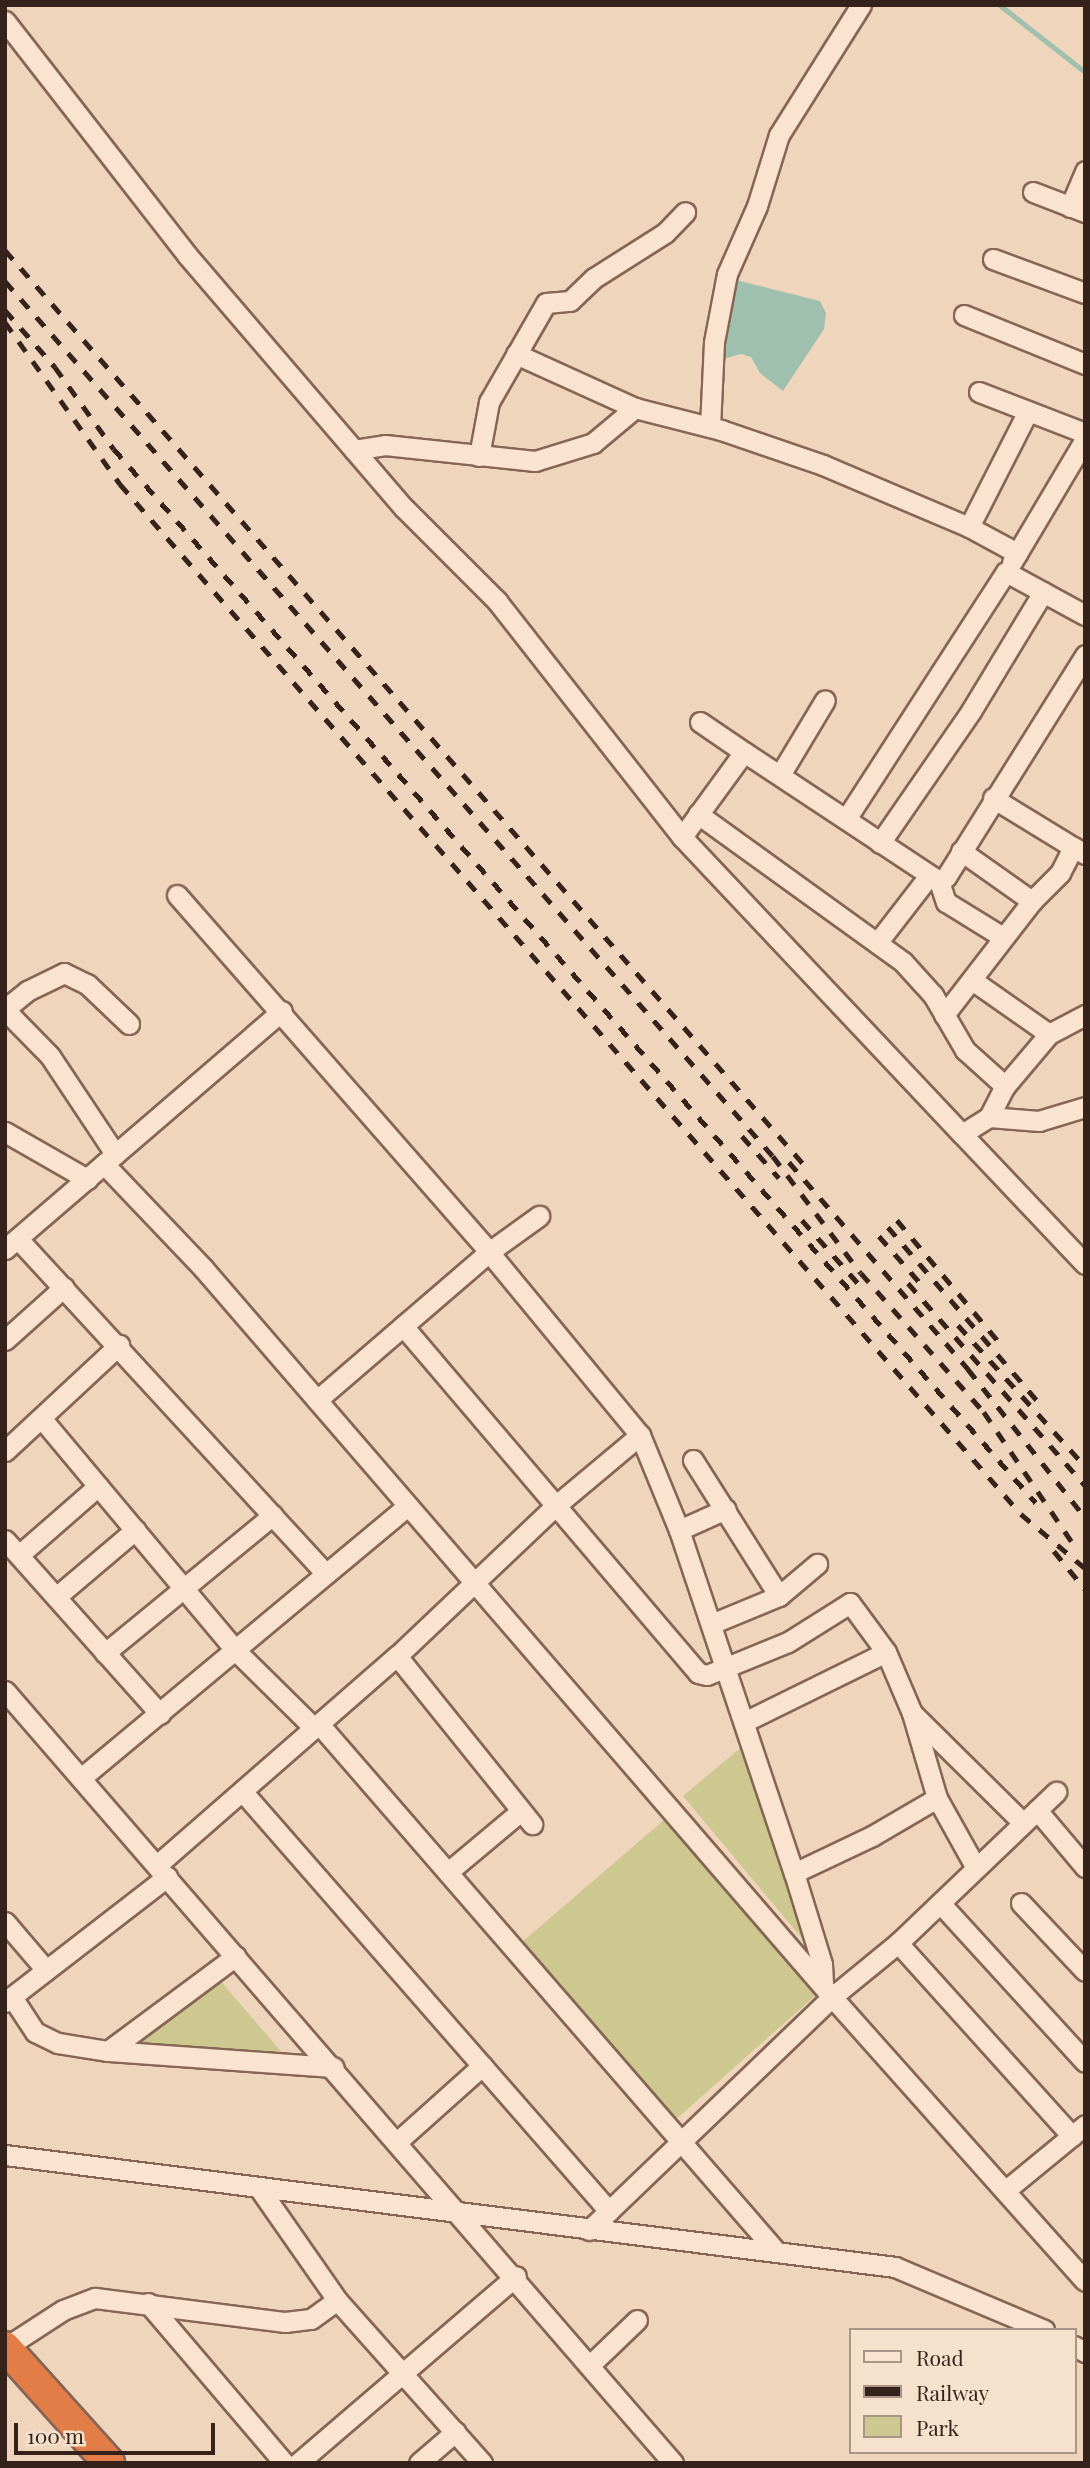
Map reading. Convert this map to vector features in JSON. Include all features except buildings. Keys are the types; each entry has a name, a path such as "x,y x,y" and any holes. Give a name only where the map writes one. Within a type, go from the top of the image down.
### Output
{"highway":[{"path":"6,2347 108,2463"},
{"path":"5,2365 89,2463"}],"street":[{"path":"710,427 719,304 757,206 771,154 861,5"},
{"path":"5,20 187,255 404,508 497,601 682,837 1085,1264"},
{"path":"1033,192 1078,210 1085,171"},
{"path":"479,456 489,402 546,303 570,301 594,278 665,233 685,212"},
{"path":"993,259 1085,293"},
{"path":"964,315 1085,364"},
{"path":"516,354 635,408 710,427 823,465 969,527 1017,553"},
{"path":"979,392 1085,433"},
{"path":"354,450 385,445 479,456 555,458 593,443 635,408"},
{"path":"969,527 1028,411"},
{"path":"846,819 1006,572 1085,439"},
{"path":"1006,572 1085,615"},
{"path":"880,843 971,711 1043,592"},
{"path":"877,943 961,851 1085,655"},
{"path":"780,775 825,700"},
{"path":"700,722 933,879 946,902 1001,936"},
{"path":"682,837 744,752"},
{"path":"944,1015 972,980 1001,936 1079,850 993,798"},
{"path":"698,814 877,943 923,981 965,1050 1005,1086"},
{"path":"961,851 1032,901"},
{"path":"177,894 282,1011 489,1252 640,1435 679,1530 711,1624 794,1872 822,1964 827,1990"},
{"path":"129,1024 87,984 64,973 27,991 5,1009 50,1056 110,1159 827,1990 1085,2281"},
{"path":"972,980 1049,1034"},
{"path":"282,1011 12,1244 64,1287 325,1573"},
{"path":"962,1134 989,1117 1005,1086 1049,1034 1085,1014"},
{"path":"989,1117 1039,1121 1080,1113"},
{"path":"5,1132 87,1179"},
{"path":"317,1400 489,1252 539,1216"},
{"path":"5,1340 64,1287"},
{"path":"403,1326 687,1664 707,1675 788,1642 850,1603 886,1652 912,1713 937,1798 976,1868"},
{"path":"5,1451 119,1345"},
{"path":"42,1419 237,1652 317,1726 448,1872 775,2250"},
{"path":"333,2067 108,2051 46,2040 35,2032 9,1999 162,1871 242,1791 397,1656 472,1580 640,1435"},
{"path":"693,1460 779,1596"},
{"path":"19,1555 98,1486"},
{"path":"81,1778 237,1652 325,1573 408,1506"},
{"path":"679,1530 726,1509"},
{"path":"105,1653 273,1516"},
{"path":"56,1597 135,1530"},
{"path":"5,1540 160,1714"},
{"path":"711,1624 779,1596 817,1564"},
{"path":"744,1722 886,1652"},
{"path":"397,1656 527,1818 448,1872"},
{"path":"5,1691 516,2276 673,2463"},
{"path":"912,1713 1085,1867"},
{"path":"242,1791 609,2211"},
{"path":"589,2230 683,2143 827,1990 898,1943 1056,1792"},
{"path":"794,1872 862,1842 937,1798"},
{"path":"940,1903 1085,2062"},
{"path":"1021,1903 1085,1971"},
{"path":"5,1922 46,1970"},
{"path":"898,1943 1078,2130 1006,2190"},
{"path":"108,2051 236,1956"},
{"path":"398,2141 482,2066"},
{"path":"5,2155 895,2267 1039,2328"},
{"path":"259,2188 337,2300 482,2463"},
{"path":"298,2463 516,2276"},
{"path":"6,2347 63,2310 95,2298 285,2322 311,2319 337,2300"},
{"path":"148,2303 284,2463"},
{"path":"590,2365 637,2320"},
{"path":"419,2463 455,2432"}],"green space":[{"path":"751,1739 830,1972 683,1796"},
{"path":"671,1814 826,1986 674,2121 521,1943"},
{"path":"217,1977 285,2056 127,2042"}],"shaded area":[{"path":"736,280 820,301 826,313 824,329 783,391 760,373 751,357 741,354 723,359 729,289"}],"waterway":[{"path":"1000,5 1085,72"}],"railway":[{"path":"5,250 806,1167"},
{"path":"5,281 773,1156 861,1273 984,1412 1076,1548"},
{"path":"5,310 55,367 114,449 1036,1503"},
{"path":"5,322 120,484 1021,1514 1085,1568"},
{"path":"742,1136 779,1178"},
{"path":"789,1162 968,1369 1085,1517"},
{"path":"802,1220 858,1283"},
{"path":"897,1220 998,1341"},
{"path":"888,1227 1037,1400"},
{"path":"879,1236 923,1286"},
{"path":"908,1283 1085,1485"},
{"path":"958,1325 1085,1466"},
{"path":"1054,1551 1085,1589"}]}
